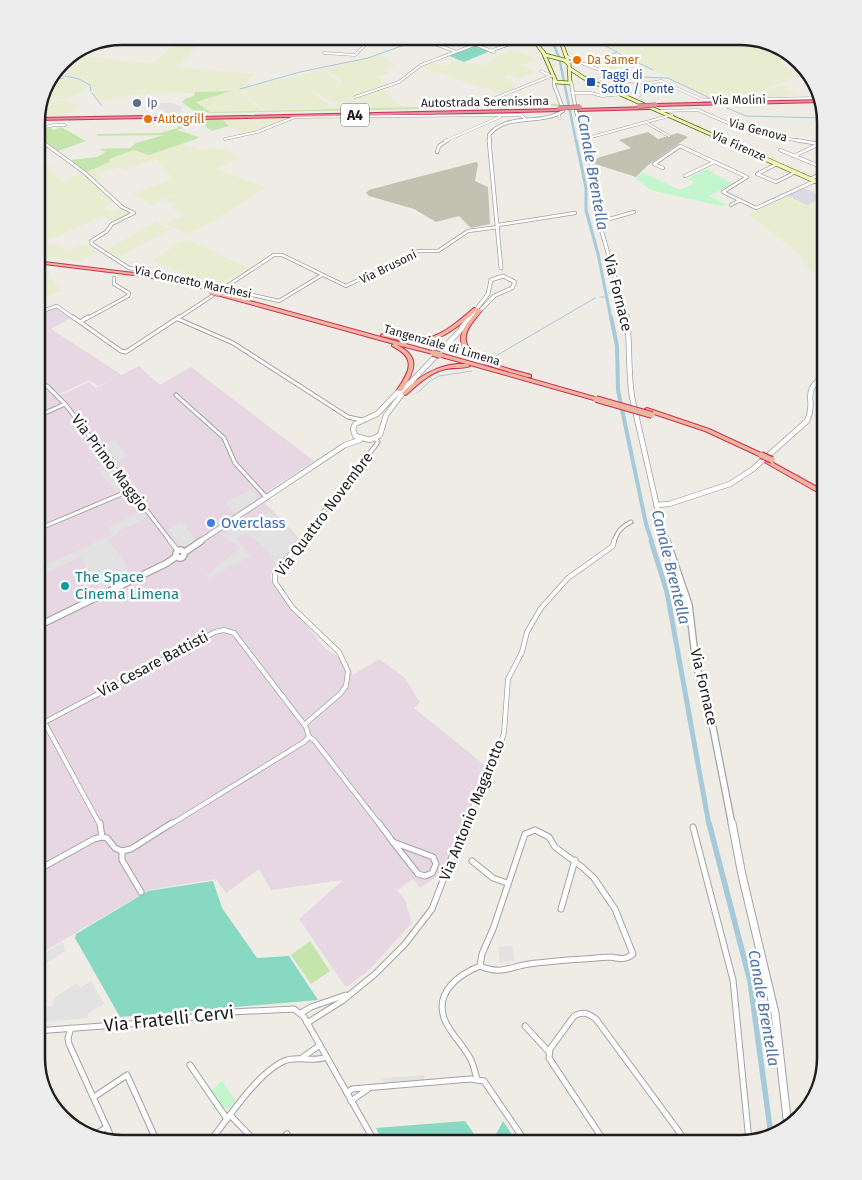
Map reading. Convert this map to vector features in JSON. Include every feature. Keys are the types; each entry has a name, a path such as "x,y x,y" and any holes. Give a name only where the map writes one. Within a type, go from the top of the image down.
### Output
{"highway":[{"name":"Autostrada Serenissima","path":"578,109 814,101"},
{"name":"Autostrada Serenissima","path":"45,120 561,111 639,106 662,109 814,101"},
{"name":"Tangenziale di Limena","path":"45,264 141,277 219,291 533,380 647,410 707,430 817,486"},
{"name":"Tangenziale di Limena","path":"219,291 360,333 434,352"},
{"path":"354,328 404,340 429,340 452,330 478,310"},
{"path":"478,310 462,340 468,352 481,360 533,380"},
{"path":"360,333 398,346 410,358 413,367 403,392"},
{"path":"403,392 426,374 448,366 470,367 533,380"},
{"name":"Tangenziale di Limena","path":"595,397 700,432 760,456"},
{"name":"Tangenziale di Limena","path":"770,461 817,490"}],"main road":[{"path":"538,45 545,56 556,59"},
{"path":"562,45 569,64 578,75 652,107"},
{"path":"543,52 552,76 560,84 568,83 569,64"},
{"path":"561,59 565,56"},
{"path":"548,64 550,60 556,59 561,59 569,64"},
{"path":"569,76 578,75"},
{"name":"Via Firenze","path":"662,109 817,182"}],"street":[{"path":"324,53 355,55 366,45"},
{"path":"437,45 454,51"},
{"path":"355,97 399,82 421,65 471,45"},
{"path":"476,45 494,52"},
{"path":"490,51 505,45"},
{"name":"Via Molini","path":"565,56 629,81 648,83 661,81 697,99 814,101"},
{"name":"Via Molini","path":"569,64 576,61"},
{"path":"506,276 501,268 489,135 490,131 500,125 561,111 552,76 541,71"},
{"path":"594,82 611,75"},
{"path":"484,103 552,76"},
{"path":"610,89 629,81"},
{"path":"568,83 572,87 575,105"},
{"path":"555,86 560,84"},
{"path":"617,86 640,95"},
{"path":"572,93 591,93 603,96 624,94"},
{"name":"Via Fornace","path":"578,109 595,180 599,222 626,310 630,338 632,397 656,505 667,545 689,605 696,664 713,728 742,875 775,1013 787,1119"},
{"name":"Via Genova","path":"662,109 699,110 737,127 762,130 817,144"},
{"path":"225,139 257,132 295,118 521,115 526,120"},
{"path":"584,140 672,115"},
{"path":"437,152 443,142 504,116"},
{"path":"647,123 669,136"},
{"path":"45,126 54,124 65,125"},
{"name":"Via Concetto Marchesi","path":"45,143 62,155 122,206 134,213 112,224 106,232 91,241 92,244 129,268 219,291 279,301 322,275"},
{"path":"794,156 817,144"},
{"path":"663,168 654,164 680,146 748,178 723,191 754,207 759,207 817,177"},
{"path":"780,150 817,166"},
{"path":"685,176 714,162"},
{"path":"777,164 758,174 776,182 796,172"},
{"path":"731,205 740,200"},
{"path":"599,222 634,212"},
{"name":"Via Brusoni","path":"178,319 274,255 282,255 343,286 349,286 418,251 438,250 468,232 576,213"},
{"path":"478,310 488,294 489,282 501,268"},
{"path":"45,623 167,563 177,554 183,556 184,552 345,445 356,440 375,438 383,430 383,421 388,411 412,381 478,310 494,296 514,285 512,279 506,276 496,276"},
{"name":"Via Concetto Marchesi","path":"80,322 128,296 128,293 114,284 114,278"},
{"path":"45,310 57,306 123,352 130,350 178,319 233,343 348,417 362,420"},
{"path":"656,505 669,504 717,490 753,469 807,421 811,410 809,391 817,380"},
{"name":"Via Primo Maggio","path":"45,385 65,404 177,554"},
{"path":"353,426 377,414 403,392"},
{"path":"176,395 220,434 225,440 235,462 267,498"},
{"path":"45,413 65,404"},
{"path":"345,445 353,432 353,426 348,417"},
{"path":"353,432 355,436 364,440"},
{"name":"Via Quattro Novembre","path":"304,725 340,694 346,686 348,672 339,652 292,606 275,582 275,574 376,445 378,442 375,438"},
{"path":"45,526 131,490"},
{"name":"Via Antonio Magarotto","path":"307,1022 350,994 375,974 405,944 426,918 436,900 454,848 477,795 496,759 504,733 510,674 522,652 527,632 534,618 568,578 613,546 617,533 622,527 631,522"},
{"name":"Via Cesare Battisti","path":"45,722 216,632 224,630 234,634 304,725 309,733 308,737 314,740 393,842 418,874 425,876 432,873 436,864 433,857 393,842"},
{"path":"45,722 100,824 102,837"},
{"path":"45,866 94,839 102,837 107,838 115,848 122,851 131,849 304,742 308,737"},
{"path":"693,827 733,980 748,1134"},
{"path":"535,830 548,836 554,846 575,860 598,883 612,904 628,937 633,954 629,958 619,959 611,957 527,964 517,969 500,971 480,966 482,954 493,930 507,883 525,834 535,830"},
{"path":"122,851 122,860 141,892"},
{"path":"560,909 575,860"},
{"path":"472,861 493,878 507,883"},
{"path":"477,1079 474,1065 444,1019 442,1012 446,995 454,980 480,966"},
{"name":"Via Antonio Magarotto","path":"300,1013 309,1006 334,1001 350,994"},
{"name":"Via Fratelli Cervi","path":"45,1030 155,1022 231,1012 291,1009 300,1013"},
{"path":"549,1052 574,1016 583,1012 590,1015 596,1019 681,1135"},
{"path":"300,1013 307,1022 371,1135"},
{"path":"525,1026 549,1052 551,1063 600,1135"},
{"path":"71,1028 68,1038 69,1044 110,1134"},
{"path":"303,1058 320,1045"},
{"path":"215,1135 265,1073 278,1064 303,1058 318,1060 326,1057"},
{"path":"190,1065 229,1117 248,1135"},
{"path":"94,1097 127,1075 154,1135"},
{"path":"347,1092 352,1088 477,1079 484,1081 488,1085 520,1135"},
{"path":"351,1101 370,1088"},
{"path":"100,1132 107,1127"}],"shaded area":[{"path":"173,45 190,45 170,64 191,45 199,45 178,67 254,74 244,87 238,90 323,70 339,82 332,85 337,85 343,82 325,69 380,55 396,66 383,69 388,73 377,77 389,86 334,104 314,91 311,92 330,105 321,108 266,110 241,94 248,92 247,90 239,93 263,111 210,112 195,102 229,92 136,94 102,101 94,95 91,84 65,75 79,63 73,62 82,56 153,64"},
{"path":"606,45 755,46 783,58 790,65 784,60 779,62 797,76 745,98 712,99"},
{"path":"516,49 536,60 521,65 536,72 518,79 509,75 502,77 520,86 501,94 421,67 428,64 449,66 452,61 485,65 500,55"},
{"path":"619,54 637,63 619,68 621,70 617,72 623,75 620,76 588,65"},
{"path":"62,77 81,81 87,87 77,95 62,100 49,98 57,81"},
{"path":"782,85 797,96 746,99 773,88"},
{"path":"382,90 405,109 320,110"},
{"path":"49,99 81,106 65,116 45,116"},
{"path":"151,103 172,103 182,107 180,111 184,112 169,114 161,109 146,109"},
{"path":"286,118 287,120 247,135 239,132 222,120"},
{"path":"648,132 658,139 678,133 688,137 647,166 636,177 595,164 594,159 631,148 619,140"},
{"path":"181,144 204,151 211,148 226,150 240,157 217,169 265,187 238,206 188,235 165,224 185,214 172,208 175,205 164,200 172,196 197,193 172,195 152,205 133,194 172,178 157,159 125,170 120,167 97,174 103,179 96,181 86,172 110,162 108,159 134,150 149,155"},
{"path":"45,145 52,150 45,152"},
{"path":"45,162 50,167 69,162 49,169 56,174 60,182 83,173 114,202 103,207 112,212 122,208 132,214 114,222 102,216 45,242"},
{"path":"476,162 478,164 475,181 488,187 490,224 471,228 459,216 436,222 414,209 369,196 366,193 369,190"},
{"path":"802,187 817,194 817,200 807,205 786,195"},
{"path":"787,195 807,205 817,200 817,275 810,271 797,252 749,215"},
{"path":"156,222 171,229 117,259 104,251"},
{"path":"185,239 216,252 184,273 152,261"},
{"path":"45,243 56,245 66,251 84,244 98,253 79,261 45,258"},
{"path":"215,253 250,268 221,283 182,275"},
{"path":"45,270 52,271 49,274 62,291 45,298"},
{"path":"56,308 71,318 51,329 122,375 139,366 160,385 191,367 314,461 271,489 265,503 299,538 270,575 271,580 325,648 341,659 353,675 379,659 404,677 420,702 414,708 487,767 445,865 436,877 420,888 413,879 397,890 405,900 412,923 369,970 348,986 345,986 299,919 343,880 271,890 259,869 226,893 216,879 149,890 45,951 45,389 56,397 89,382 96,388 115,379 98,386 89,380 60,394 45,382 45,312"},
{"path":"115,440 127,456 114,462 101,446"},
{"path":"106,464 121,484 120,490 116,492 97,467"},
{"path":"252,489 255,492 256,498 254,501 235,513 225,502"},
{"path":"141,512 147,518 117,532 118,534 108,539 133,576 102,591 80,557 45,574 45,565 112,535 107,528"},
{"path":"269,512 296,538 279,563 275,562 264,547 246,533 236,538 251,556 208,578 206,575 240,548 222,535"},
{"path":"182,522 196,541 189,546 181,546 167,529"},
{"path":"63,942 66,951 45,964 45,953"},
{"path":"512,946 515,961 500,962 498,947"},
{"path":"91,981 104,1004 88,1013 87,1018 45,1022 45,1007 52,1006 55,997 77,983 80,988"},
{"path":"424,1075 424,1081 383,1084 383,1078"}],"green space":[{"path":"474,45 490,51 464,62 447,55"},
{"path":"231,91 196,102 210,112 550,104 559,104 560,106 213,113 194,111 182,102 194,96 195,92"},
{"path":"287,117 223,120 229,126 212,131 199,122 177,130 199,137 196,139 149,155 134,150 109,159 110,162 86,172 71,160 97,157 106,152 99,149 130,148 136,143 164,135 98,136 97,134 160,133 178,128 180,124 206,120"},
{"path":"61,127 86,141 58,151 45,142 45,129 50,128 54,130"},
{"path":"707,169 734,184 709,196 728,205 721,206 662,193 649,189 636,178 643,173 680,190 695,183 687,179"},
{"path":"213,881 222,908 257,958 289,956 318,1000 120,1017 75,938 76,934 148,891"},
{"path":"310,941 330,971 311,984 291,955"},
{"path":"222,1081 236,1102 227,1109 223,1108 211,1091"},
{"path":"465,1121 475,1135 380,1135 376,1128"},
{"path":"503,1121 512,1135 496,1135"}],"waterway":[{"path":"240,89 300,72 368,58 404,45"},
{"name":"Canale Brentella","path":"554,45 559,57 576,141"},
{"path":"588,64 617,52 603,45"},
{"path":"618,53 653,70"},
{"path":"615,75 633,80 640,77 668,78 716,101"},
{"path":"65,76 79,79 90,85 91,91"},
{"path":"92,93 102,106"},
{"path":"727,108 746,116 817,118"},
{"name":"Canale Brentella","path":"576,140 586,188 586,210 598,254 611,319"},
{"name":"Canale Brentella","path":"600,297 607,297"},
{"path":"489,360 595,298"},
{"name":"Canale Brentella","path":"611,317 617,346 618,390 646,524 652,542"},
{"path":"417,393 430,381 439,376 472,371"},
{"name":"Canale Brentella","path":"651,541 667,592 709,825"},
{"name":"Canale Brentella","path":"709,823 750,981 770,1129"}],"place":[{"name":"Da Samer","path":"577,60"},
{"name":"Taggì di Sotto / Ponte","path":"591,82"},
{"name":"Ip","path":"137,103"},
{"name":"Autogrill","path":"148,119"},
{"name":"Overclass","path":"211,523"},
{"name":"The Space Cinema Limena","path":"65,586"}]}
